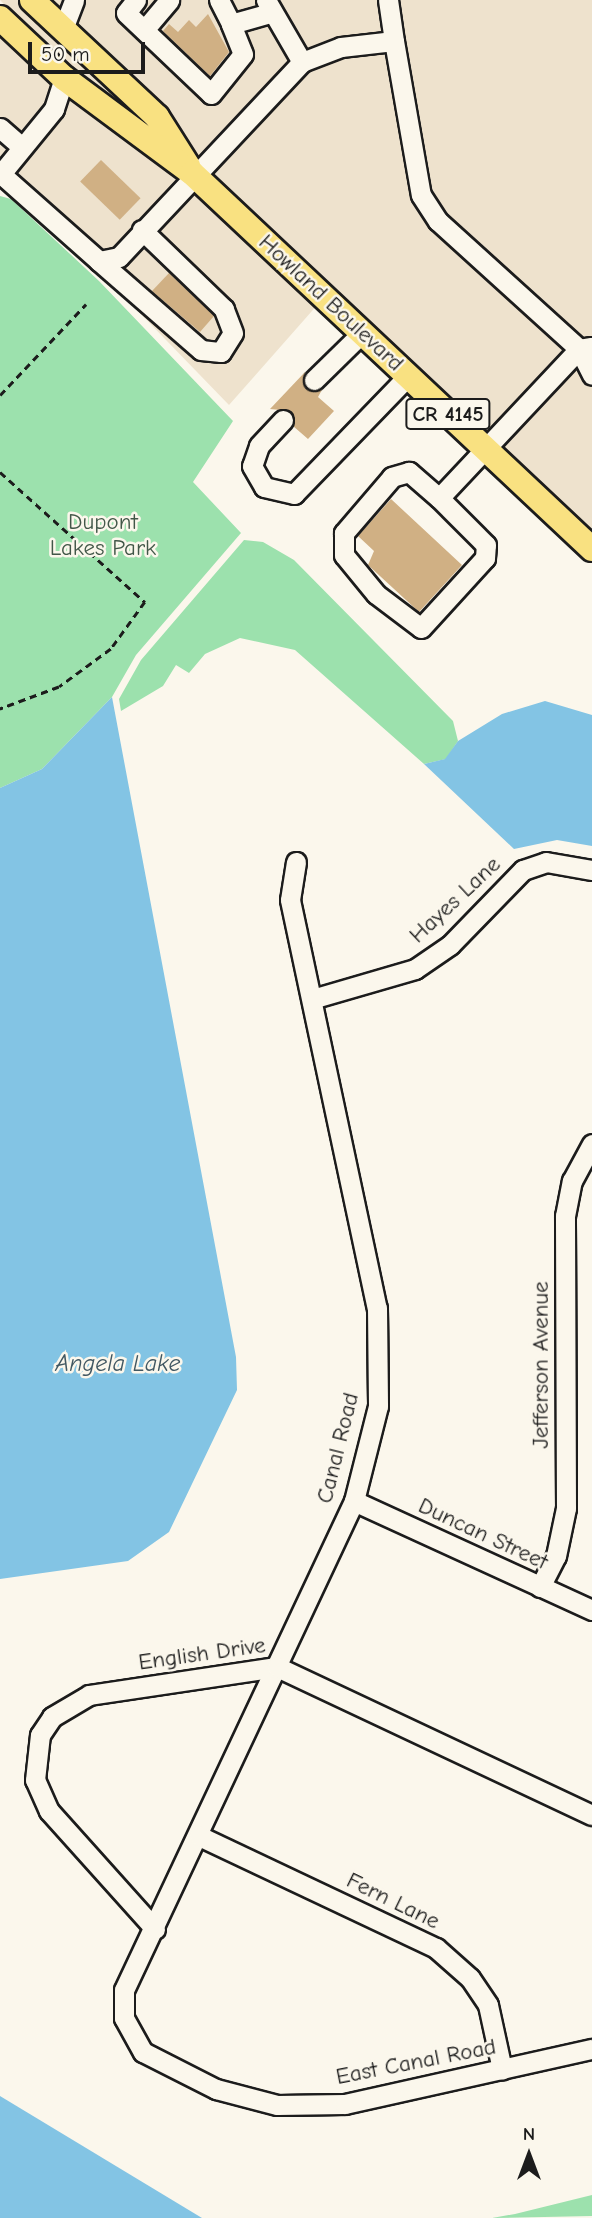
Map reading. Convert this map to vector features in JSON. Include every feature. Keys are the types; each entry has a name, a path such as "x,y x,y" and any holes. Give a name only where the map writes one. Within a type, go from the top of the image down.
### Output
{"main road":[{"name":"Howland Boulevard","path":"32,0 158,117 192,173"},
{"name":"Howland Boulevard","path":"0,18 64,78 192,173 592,549"}],"street":[{"path":"63,29 74,0"},
{"path":"136,0 126,13 211,94 243,54 232,24 219,0"},
{"path":"148,0 144,12 150,23 215,89"},
{"path":"150,23 169,0"},
{"path":"388,0 421,195 438,221 586,348 592,375"},
{"path":"232,24 268,6 302,62"},
{"path":"99,261 119,257 192,173 302,62 341,47 394,41"},
{"path":"64,78 54,109 0,174 201,350 221,352 233,333 224,309 142,230"},
{"path":"0,128 21,146"},
{"path":"314,380 363,332"},
{"path":"439,498 484,449 586,348"},
{"path":"283,420 259,446 253,466 264,487 294,494 408,376"},
{"path":"409,472 439,498 486,545 485,558 421,628 376,594 344,555 344,533 392,477 409,472"},
{"name":"Canal Road","path":"155,1929 354,1501 378,1406 377,1308 290,900 296,862"},
{"name":"Hayes Lane","path":"312,999 415,969 450,945 523,870 547,862 592,870"},
{"name":"Jefferson Avenue","path":"540,1587 556,1556 566,1508 565,1216 572,1181 592,1144"},
{"name":"Duncan Street","path":"354,1501 592,1610"},
{"name":"English Drive","path":"155,1929 49,1811 35,1780 40,1735 52,1717 89,1695 277,1667 592,1815"},
{"name":"Fern Lane","path":"199,1836 436,1948 470,1978 488,2005 502,2069"},
{"name":"East Canal Road","path":"155,1929 124,1990 132,2041 216,2089 277,2105 345,2104 592,2049"}],"path":[{"path":"0,395 86,304"},
{"path":"0,472 145,602 111,649 69,679 0,709"}],"shaded area":[{"path":"0,0 19,0 152,123 164,143 69,71"},
{"path":"45,0 592,0 592,537 202,171"},
{"path":"0,29 186,179 319,303 229,405 104,276 14,192 0,188"}],"green space":[{"name":"Dupont Lakes Park","path":"0,196 11,199 99,281 233,421 193,482 241,533 136,655 112,697 42,769 0,788"},
{"path":"244,540 263,542 294,560 453,721 458,741 446,759 424,764 295,650 240,638 205,654 189,673 176,665 163,686 121,711 119,699 141,660"},
{"path":"592,2195 592,2216 492,2218 515,2214"}],"water":[{"name":"Angela Lake","path":"112,697 236,1357 237,1390 169,1532 128,1561 0,1579 0,788 42,769"},
{"path":"545,701 592,715 592,846 557,840 514,849 424,764 445,759 458,741 502,714"},
{"path":"0,2096 202,2218 0,2218"}],"building":[{"path":"208,14 229,52 210,76 163,31 169,24 178,32 189,20 196,27"},
{"path":"101,160 141,198 120,220 80,182"},
{"path":"169,273 214,316 200,332 152,291"},
{"path":"305,372 305,388 323,388 318,397 334,411 308,439 293,426 291,411 270,409"},
{"path":"391,499 462,565 419,612 368,565 374,551 358,536"}]}
